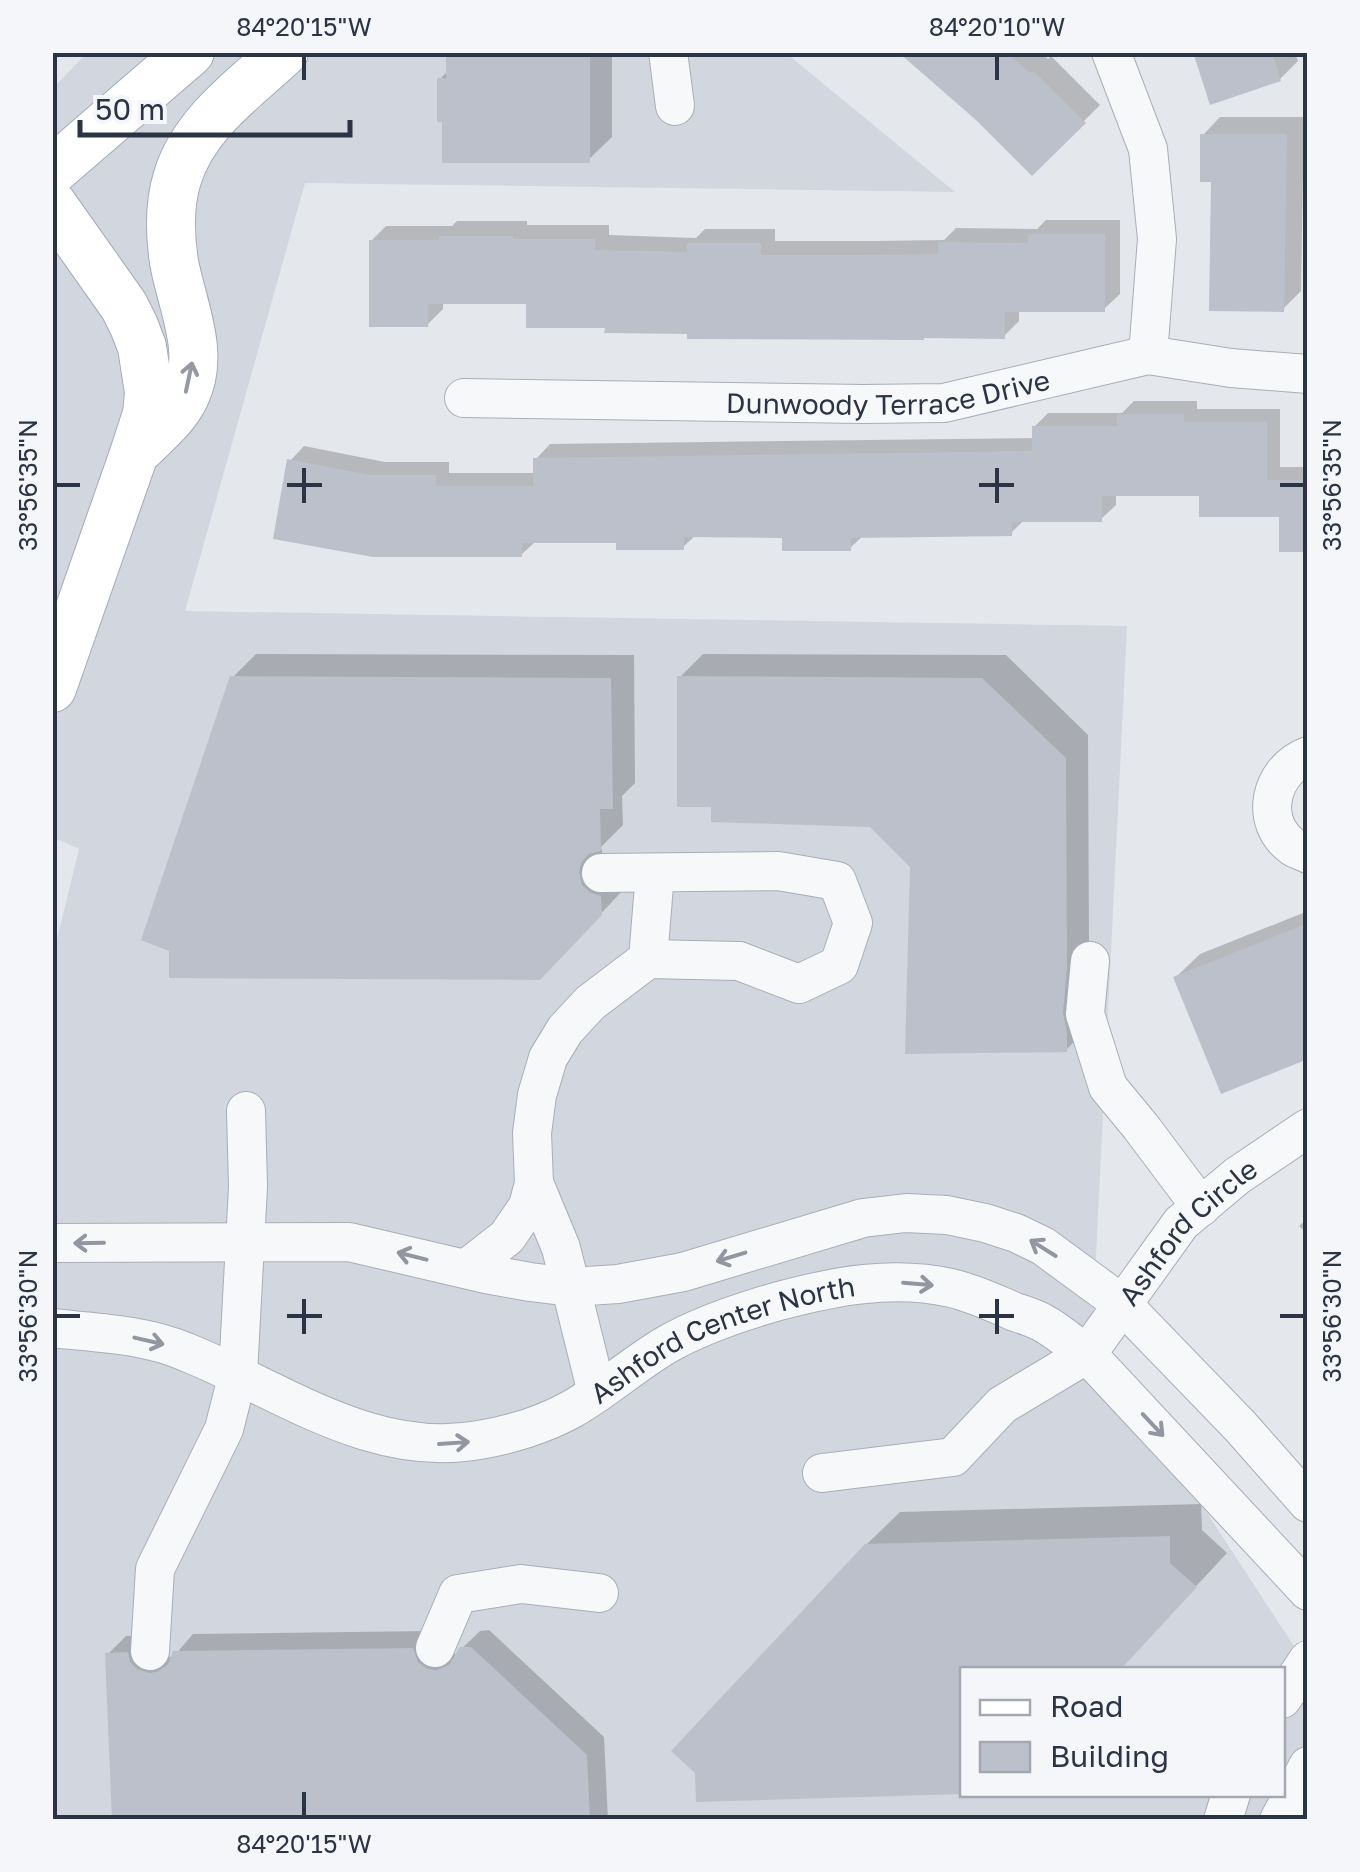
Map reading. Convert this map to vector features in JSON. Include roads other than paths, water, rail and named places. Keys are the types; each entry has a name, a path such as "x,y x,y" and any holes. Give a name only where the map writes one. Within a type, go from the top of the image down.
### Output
{"main road":[{"path":"52,171 190,52"},
{"path":"134,454 170,418 184,397 192,374 193,349 171,232 177,179 203,128 284,52"},
{"path":"52,204 124,306 142,348 149,392 147,414 134,454 52,688"}],"street":[{"path":"668,52 675,106"},
{"path":"1110,52 1148,149 1157,239 1148,355"},
{"name":"Dunwoody Terrace Drive","path":"464,398 944,402 1148,355 1231,368 1308,374"},
{"path":"1308,756 1286,768 1276,783 1272,800 1273,818 1280,834 1308,854"},
{"path":"466,1269 507,1237 528,1206 534,1183 532,1134 537,1094 548,1058 564,1030 590,1003 648,959 739,960 799,984 839,965 853,924 837,881 778,871 601,873"},
{"path":"648,959 655,873"},
{"path":"1090,961 1085,1014 1108,1087 1201,1207"},
{"path":"150,1652 155,1569 224,1429 238,1374 248,1187 246,1111"},
{"name":"Ashford Circle","path":"1086,1354 1181,1223 1236,1176 1308,1128"},
{"path":"534,1183 561,1248 596,1393"},
{"path":"52,1243 349,1242 530,1282 570,1286 618,1284 683,1272 863,1218 906,1213 985,1222 1043,1246 1122,1304 1308,1503"},
{"name":"Ashford Center North","path":"52,1328 159,1342 238,1374 341,1424 387,1437 444,1444 510,1433 570,1410 666,1345 751,1309 848,1285 918,1282 952,1288 1043,1323 1086,1354 1308,1591"},
{"path":"822,1472 954,1457 1002,1405 1086,1354"},
{"path":"435,1648 458,1594 521,1584 599,1593"},
{"path":"1285,1694 1308,1660"},
{"path":"1280,1820 1308,1766"}]}
